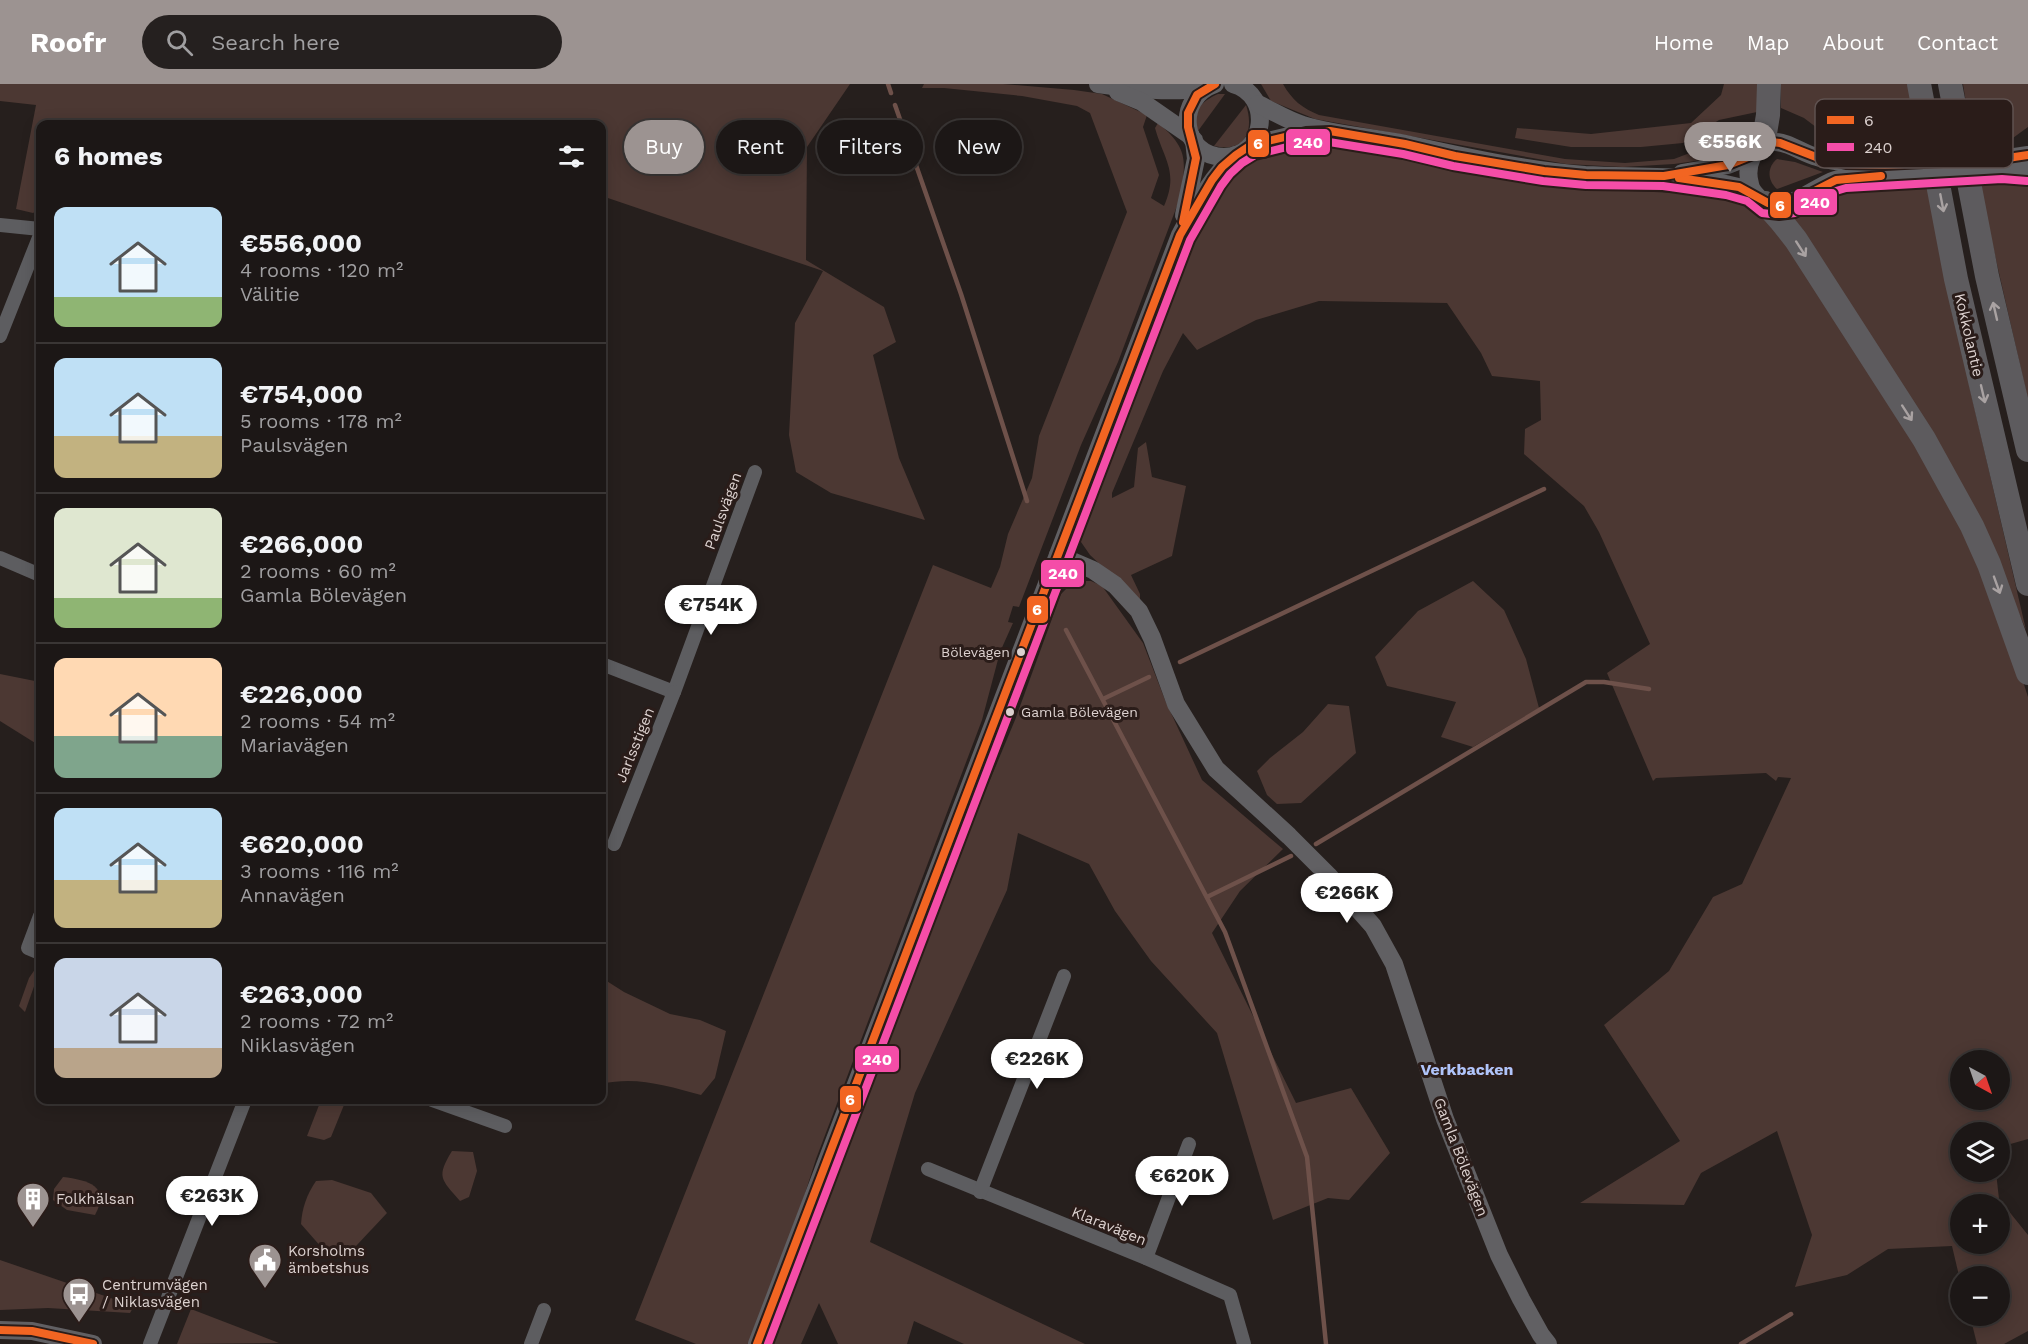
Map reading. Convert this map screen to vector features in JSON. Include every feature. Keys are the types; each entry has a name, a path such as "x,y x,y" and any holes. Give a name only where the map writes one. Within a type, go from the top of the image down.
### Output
{"highway":[{"path":"1758,150 1768,116 1769,84"},
{"name":"Kokkolantie","path":"1919,84 1922,99"},
{"name":"Kokkolantie","path":"1950,84 1953,99"},
{"name":"Kokkolantie","path":"1935,168 1956,279 2028,584"},
{"name":"Kokkolantie","path":"1966,168 1987,276 2028,450"},
{"path":"1758,197 1782,221 1796,240 1924,439 1981,545 2028,673"}],"main road":[{"path":"1099,84 1142,102 1212,155 1228,157 1306,132 1330,130"},
{"path":"1099,84 1152,90 1188,90 1210,86"},
{"path":"1233,84 1304,125 1406,144 1455,156 1544,171 1586,175 1664,176 1728,185 1780,205 1791,203 1826,184 1844,178 1885,170 1924,168"},
{"path":"757,1344 1180,235 1196,159 1188,128 1189,110 1192,101 1210,86"},
{"path":"1180,235 1222,167 1256,140 1261,126 1255,96"},
{"path":"1664,176 1728,165 1772,142 1815,157"},
{"path":"1758,150 1748,172 1758,197"},
{"path":"2013,160 2028,155"},
{"path":"2013,167 2028,171"},
{"path":"1872,168 1885,170"},
{"name":"Gamla Bölevägen","path":"1058,555 1093,570 1114,585 1139,611 1152,638 1176,704 1216,769 1289,836 1328,875 1373,926 1394,964 1445,1119 1499,1255 1521,1299 1548,1344"},
{"path":"0,1330 32,1331 93,1344"}],"street":[{"path":"0,225 36,229"},
{"path":"0,336 36,245"},
{"name":"Paulsvägen","path":"674,692 755,472"},
{"path":"0,558 36,573"},
{"path":"606,666 674,692"},
{"name":"Jarlsstigen","path":"614,844 674,692"},
{"path":"980,1192 1064,976"},
{"path":"150,1344 243,1104"},
{"path":"443,1104 506,1126"},
{"path":"1146,1258 1189,1144"},
{"name":"Klaravägen","path":"928,1170 1146,1258 1230,1295 1244,1344"},
{"path":"531,1344 544,1310"}],"shaded area":[{"path":"0,84 850,84 825,120 817,120 817,132 807,147 806,260 884,307 896,342 873,355 899,458 925,520 831,493 796,472 789,435 795,323 823,271 606,197 606,120 36,120 36,211 33,213 16,209 36,105 0,101"},
{"path":"924,84 1003,84 1102,94 1147,115 1143,127 1159,175 1151,198 1164,206 1170,175 1155,128 1158,123 1175,140 1183,156 1184,164 1180,198 1118,362 1081,445 1019,607 1013,606 1008,622 1013,623 1000,652 982,720 816,1159 791,1237 749,1344 696,1344 635,1320 933,565 991,588 1000,567 1008,534 1032,478 1039,436 1127,212 1090,113 1077,106 1022,96 922,88"},
{"path":"1261,84 1283,84 1298,103 1319,115 1565,159 1625,163 1674,159 1695,151 1723,131 1736,125 1757,123 1754,135 1746,145 1735,153 1717,158 1674,164 1623,167 1566,164 1315,119 1271,101"},
{"path":"1724,84 1758,84 1757,112 1719,120 1683,143 1641,147 1571,147 1515,138 1517,128 1591,134 1691,123 1721,95"},
{"path":"1781,84 1908,84 1911,99 1815,99 1815,126 1804,118 1781,108"},
{"path":"1963,84 2028,84 2028,127 2013,138 2013,99 1965,99"},
{"path":"1218,94 1225,94 1198,131 1196,118 1199,108"},
{"path":"1246,105 1249,124 1245,138 1233,146 1214,146"},
{"path":"1315,145 1339,145 1479,172 1630,191 1725,195 1745,204 1770,223 1794,253 1925,455 1971,544 2005,625 2028,697 2028,1139 2010,1144 2010,1122 1950,1122 1950,1182 1997,1182 1998,1194 1950,1194 1950,1246 1888,1249 1847,1275 1795,1287 1812,1235 1777,1131 1701,1173 1684,1205 1580,1203 1680,1141 1604,1025 1669,971 1713,897 1742,884 1791,778 1778,777 1776,781 1766,773 1656,778 1653,781 1607,673 1650,644 1599,532 1584,506 1524,454 1525,429 1541,420 1540,381 1492,376 1481,353 1447,303 1319,301 1256,320 1197,350 1183,333 1163,371 1112,493 1112,498 1134,487 1138,448 1146,442 1152,477 1186,486 1172,556 1131,575 1140,594 1140,599 1137,599 1090,555 1081,542 1081,531 1129,399 1160,321 1181,278 1204,209 1226,177 1246,164 1268,155"},
{"path":"1777,159 1795,162 1823,172 1777,189 1771,182 1770,170"},
{"path":"2005,179 2028,181 2028,400 1978,181"},
{"path":"1869,182 1926,182 1971,393 2026,630 1988,541 1915,407 1791,214 1829,192"},
{"path":"1091,581 1102,586 1143,643 1165,700 1202,780 1283,849 1240,891 1212,933 1296,1103 1351,1088 1390,1153 1349,1200 1328,1198 1273,1220 1217,1033 1151,961 1115,911 1089,864 1018,833 1007,890 915,1093 870,1242 1085,1344 964,1344 914,1321 907,1344 838,1344 819,1303 801,1344 768,1344 932,919 1015,720 1061,594 1070,585"},
{"path":"1473,581 1504,610 1526,659 1539,708 1473,747 1441,737 1456,702 1387,686 1375,657 1418,611"},
{"path":"0,674 36,681 36,744 0,721"},
{"path":"1328,704 1349,706 1356,753 1301,803 1277,804 1267,795 1257,771 1303,732"},
{"path":"36,968 36,981 25,1012 19,1006 29,978"},
{"path":"606,981 624,992 670,1014 700,1020 726,1031 715,1078 701,1095 664,1085 606,1083"},
{"path":"319,1104 344,1104 331,1137 324,1140 307,1136"},
{"path":"452,1151 473,1152 477,1171 469,1197 460,1201 448,1188 442,1172"},
{"path":"63,1177 81,1180 94,1186 100,1197 95,1215 67,1210 53,1200 54,1189"},
{"path":"332,1180 371,1193 387,1213 356,1246 348,1251 335,1254 322,1248 301,1224 302,1212 316,1181"},
{"path":"2010,1213 2028,1235 2028,1331 2004,1344 1977,1344 1972,1326 2010,1326 2010,1266 1957,1266 1954,1254 2010,1254"},
{"path":"0,1260 134,1306 130,1313 48,1308 0,1310"},
{"path":"191,1309 279,1343 177,1344"}],"waterway":[{"path":"888,84 891,93"},
{"path":"895,105 961,294 1027,501"},
{"path":"1180,662 1544,489"},
{"path":"1066,630 1225,932 1307,1157 1326,1344"},
{"path":"1103,699 1149,677"},
{"path":"1316,844 1586,682 1604,682 1649,689"},
{"path":"1207,897 1291,856"},
{"path":"1741,1344 1791,1314"}],"transit line":[{"name":"6","path":"1183,222 1196,158 1188,127 1188,113 1197,95 1215,84"},
{"name":"6","path":"757,1344 1180,235 1222,167 1251,145 1306,132 1330,131 1405,144 1455,156 1544,171 1586,175 1664,176 1728,165 1753,155 1763,145 1772,142 1815,157"},
{"name":"240","path":"768,1344 1190,240 1230,174 1255,155 1307,142 1329,142 1543,181 1586,185 1663,186 1726,195 1747,201 1762,213 1779,215 1795,213 1846,188 2002,179 2027,181"},
{"name":"6","path":"2013,157 2028,155"},
{"name":"6","path":"1679,178 1739,187 1768,203 1780,205 1793,202 1836,180 1881,176"},
{"name":"6","path":"0,1330 32,1331 93,1344"}],"place":[{"name":"Bölevägen","path":"1021,652"},
{"name":"Gamla Bölevägen","path":"1010,712"},
{"name":"Folkhälsan","path":"33,1228"},
{"name":"Korsholms ämbetshus","path":"265,1289"},
{"name":"Centrumvägen / Niklasvägen","path":"79,1323"}],"district":[{"name":"Verkbacken","path":"1467,1069"}]}
